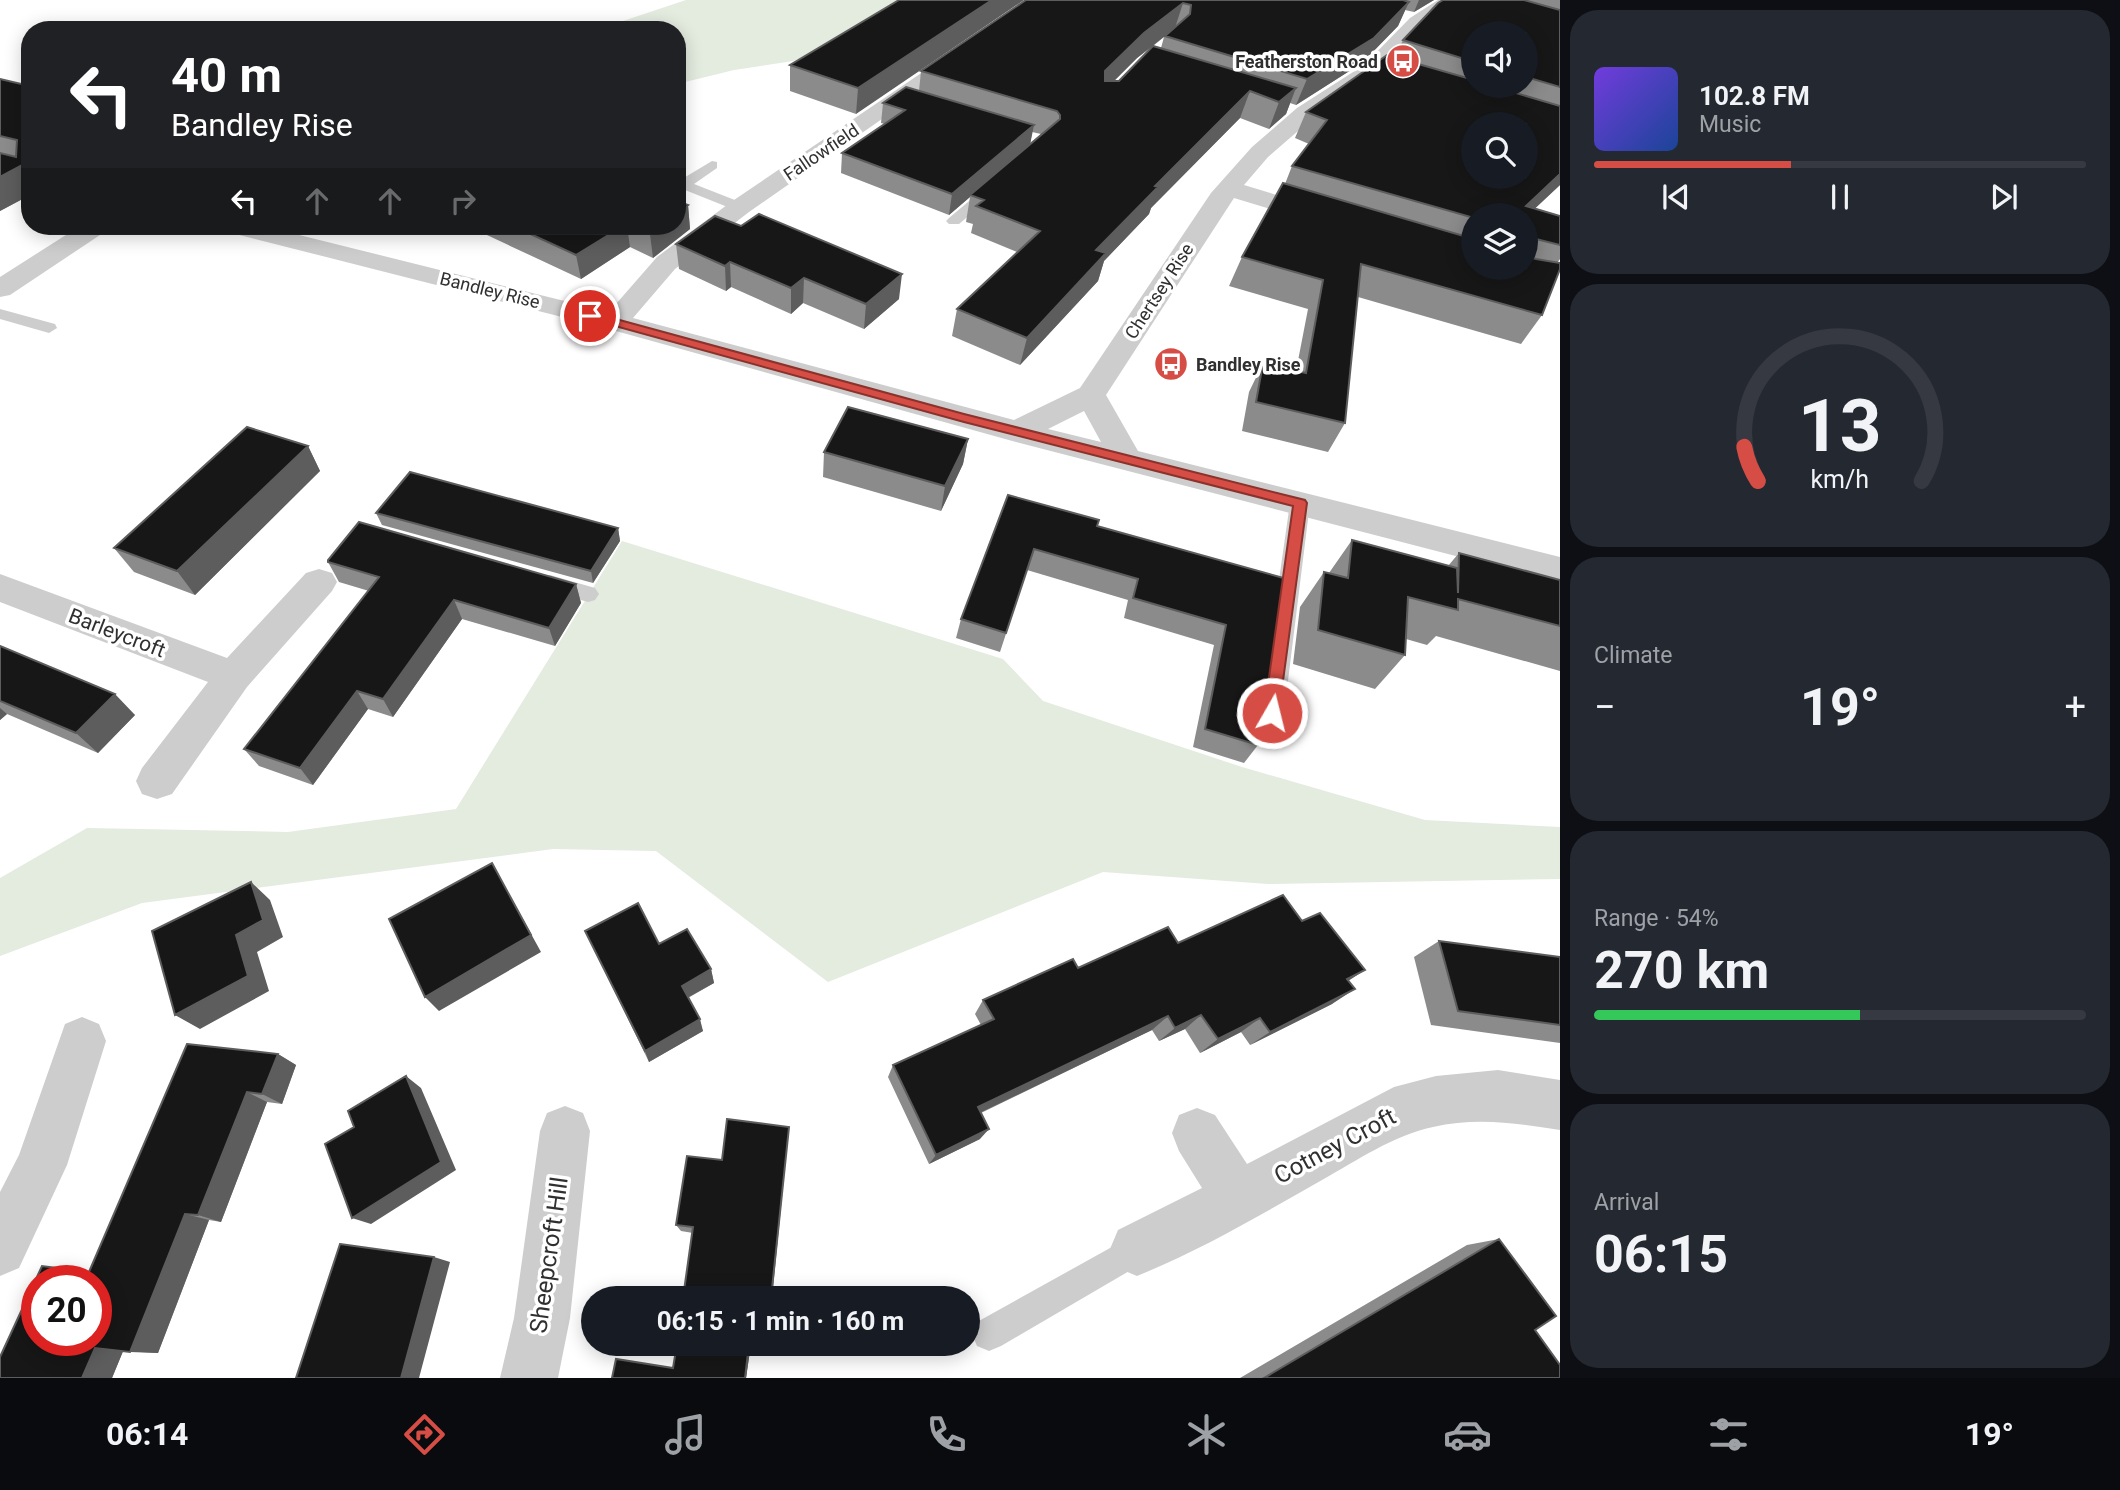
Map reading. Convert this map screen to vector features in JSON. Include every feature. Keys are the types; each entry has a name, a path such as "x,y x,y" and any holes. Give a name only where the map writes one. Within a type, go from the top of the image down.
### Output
{"street":[{"name":"Fallowfield","path":"615,322 666,263 740,207 907,100 1042,0"},
{"name":"Chertsey Rise","path":"1091,395 1228,188 1260,152 1299,111 1372,70 1417,22 1458,1"},
{"path":"1393,16 1417,22"},
{"path":"1372,70 1397,78"},
{"path":"1228,188 1344,223"},
{"path":"0,289 83,235"},
{"name":"Bandley Rise","path":"269,235 615,322 1016,432 1560,570"},
{"path":"1016,432 1091,395 1126,459"},
{"path":"157,781 234,676 323,577"},
{"name":"Barleycroft","path":"0,588 234,676"},
{"path":"0,1249 41,1165 82,1041"},
{"name":"Cotney Croft","path":"1138,1249 1238,1198 1394,1112 1436,1101 1499,1096 1560,1105"},
{"name":"Sheepcroft Hill","path":"529,1378 542,1318 565,1131"},
{"path":"1197,1133 1238,1198"}],"lane":[{"path":"686,183 712,165"},
{"path":"954,221 1004,178"},
{"path":"686,189 740,207"},
{"path":"0,314 49,328"},
{"path":"1272,713 1300,503"},
{"path":"535,579 588,594"},
{"path":"989,1334 1138,1249"}],"shaded area":[{"path":"686,0 904,0 846,41 793,61 734,70 686,82 686,21 623,21"},
{"path":"622,541 1003,659 1043,701 1242,767 1425,820 1560,827 1560,879 1268,884 1103,872 828,982 656,851 553,849 142,903 0,956 0,878 87,828 288,832 456,809"}],"building":[{"path":"899,0 992,0 858,88 790,65"},
{"path":"1026,0 1409,2 1374,38 1307,79 1165,36 1190,14 1191,5 1183,3 1144,33 1105,71 1105,81 1119,81 1153,46 1296,88 1279,102 1250,91 1155,186 1158,187 1096,250 1106,253 1027,338 957,309 1040,231 976,206 984,200 970,195 1060,119 1060,115 1057,111 921,71"},
{"path":"1443,0 1524,0 1560,10 1560,87 1538,81 1538,21 1461,21 1461,58 1403,40"},
{"path":"1387,55 1461,76 1461,98 1533,98 1560,106 1560,174 1529,203 1461,203 1461,214 1292,166 1327,120 1306,112"},
{"path":"0,79 21,84 21,166 0,177 0,153 16,157 17,140 0,136"},
{"path":"906,87 1034,125 952,194 842,153 905,110 883,103"},
{"path":"1283,183 1461,235 1461,280 1538,280 1538,259 1560,263 1560,269 1542,315 1361,264 1345,423 1256,402 1263,363 1306,373 1323,280 1242,257"},
{"path":"1538,210 1560,216 1560,245 1538,240"},
{"path":"759,214 902,274 866,304 804,278 791,288 730,262 725,266 676,244 715,216 741,226"},
{"path":"533,235 608,235 576,255"},
{"path":"848,407 968,439 945,486 824,452"},
{"path":"247,427 308,446 177,571 114,548"},
{"path":"410,472 618,528 591,571 376,513"},
{"path":"1008,495 1099,520 1097,526 1287,579 1258,745 1205,729 1226,625 1133,598 1138,579 1034,549 1006,633 961,619"},
{"path":"359,522 576,584 549,628 454,600 383,699 357,691 300,768 244,749 379,577 328,562"},
{"path":"1352,540 1457,568 1458,593 1459,553 1560,580 1560,626 1458,599 1458,610 1408,597 1405,655 1318,630 1324,572 1348,578"},
{"path":"0,646 115,694 76,733 0,701"},
{"path":"492,863 531,935 425,997 389,919"},
{"path":"251,882 263,920 236,935 248,976 175,1015 152,931"},
{"path":"1283,895 1302,921 1320,913 1365,970 1347,979 1355,989 1270,1032 1260,1018 1218,1039 1201,1015 1175,1028 1168,1016 978,1107 989,1129 936,1155 893,1065 994,1019 983,1000 1073,959 1078,968 1168,927 1178,943"},
{"path":"638,903 659,944 687,929 711,969 682,986 700,1019 645,1051 585,931"},
{"path":"1439,941 1560,957 1560,1025 1458,1011"},
{"path":"187,1044 278,1054 262,1094 247,1092 198,1215 185,1214 130,1352 112,1350 112,1265 92,1265"},
{"path":"406,1076 441,1162 352,1218 325,1144 354,1127 348,1111"},
{"path":"727,1119 789,1127 772,1286 685,1286 693,1227 676,1225 687,1156 722,1160"},
{"path":"1499,1239 1556,1316 1535,1330 1560,1365 1560,1378 1264,1378"},
{"path":"340,1244 434,1257 401,1378 296,1378"},
{"path":"21,1312 21,1356 92,1356 82,1378 0,1378 0,1357"},
{"path":"675,1356 748,1356 745,1378 612,1378 616,1359 673,1368"}],"place":[{"name":"Featherston Road","path":"1403,61"},
{"name":"Bandley Rise","path":"1171,364"}],"route":[{"path":"590,316 964,418 1300,503 1272,713"}]}
